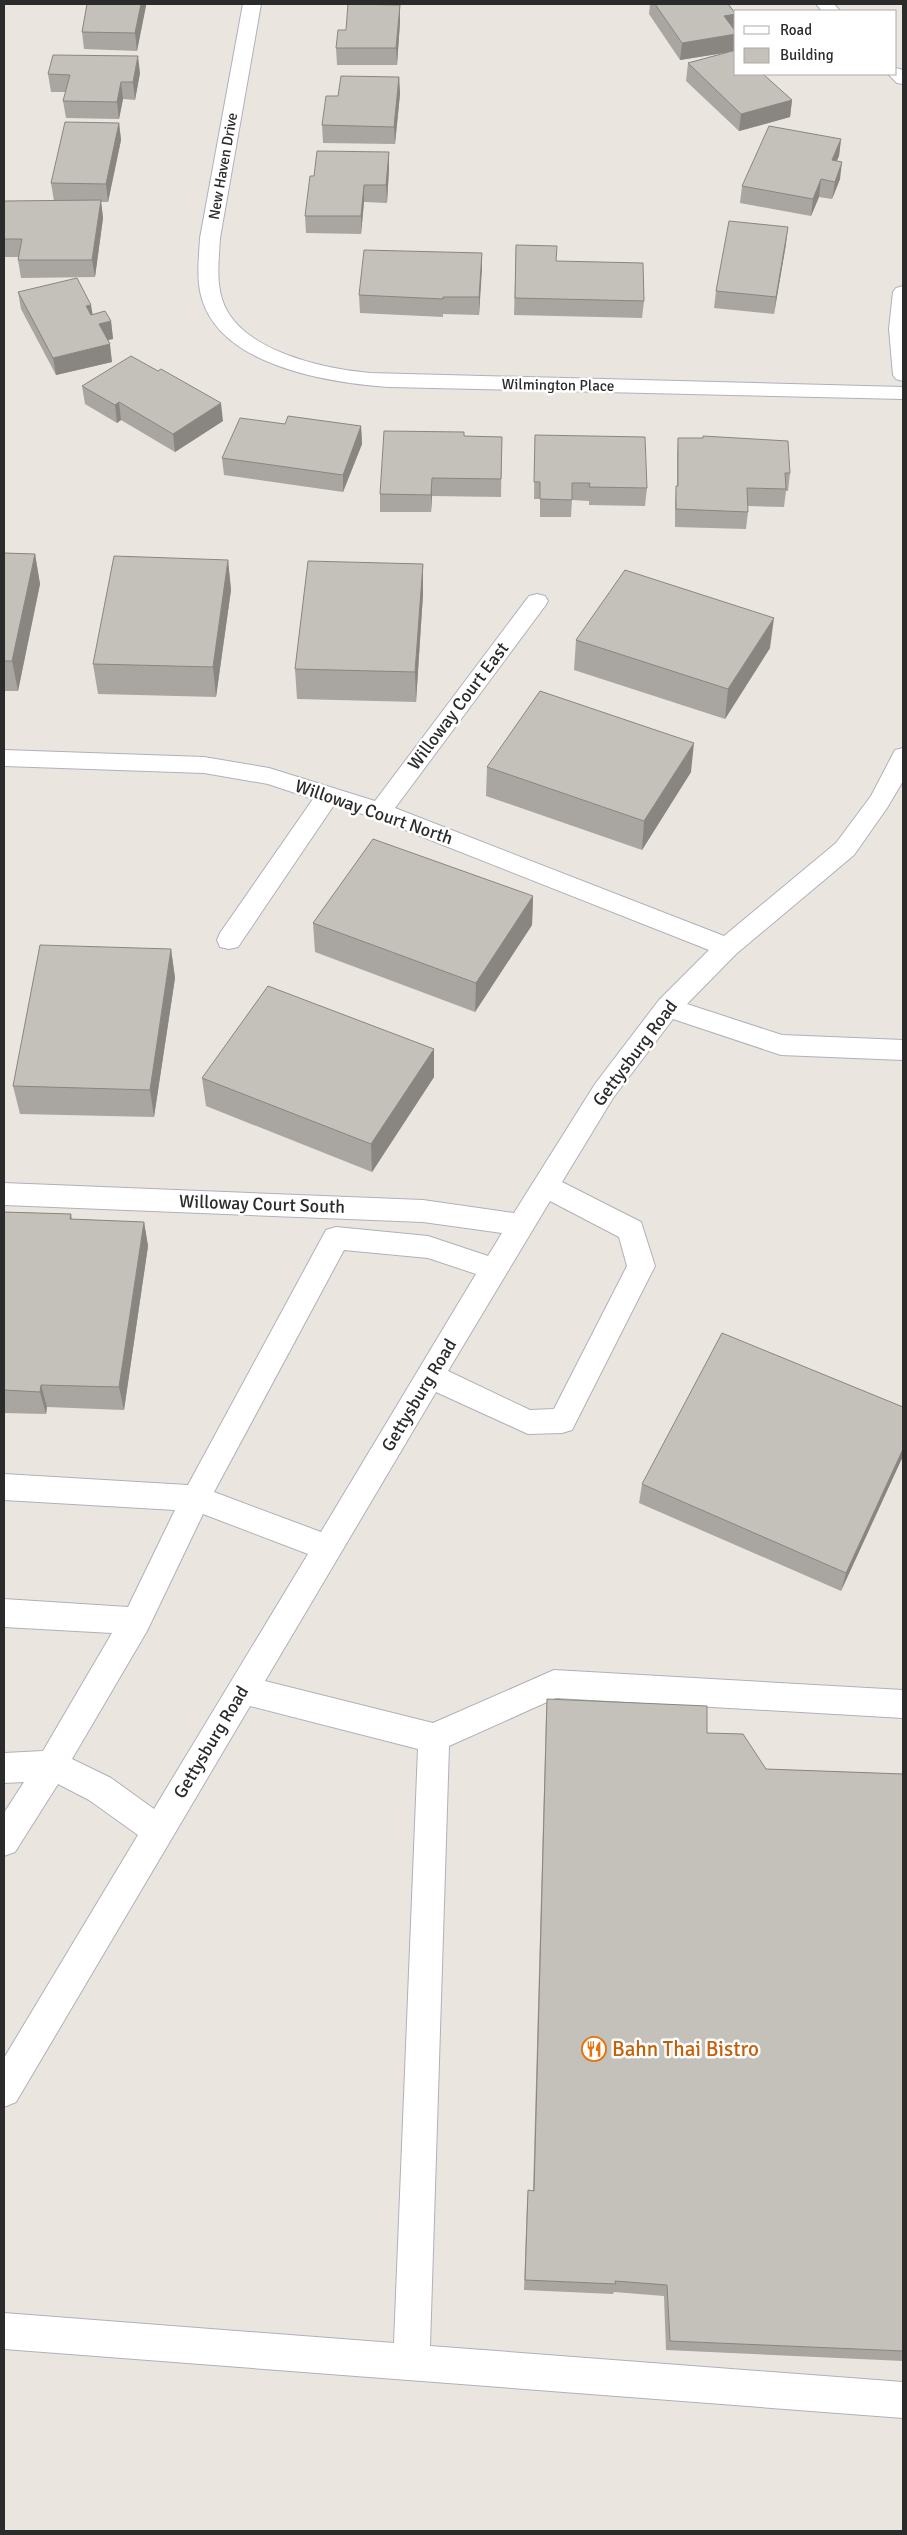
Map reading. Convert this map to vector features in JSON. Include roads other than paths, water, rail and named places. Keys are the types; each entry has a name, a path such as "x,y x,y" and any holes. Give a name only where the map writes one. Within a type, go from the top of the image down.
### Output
{"street":[{"name":"New Haven Drive","path":"227,324 213,302 209,276 210,238 252,4"},
{"path":"903,292 899,329 903,376"},
{"name":"Wilmington Place","path":"227,324 236,334 267,353 311,371 344,377 389,381 903,393"},
{"name":"Willoway Court East","path":"380,810 537,601"},
{"name":"Gettysburg Road","path":"4,2090 520,1225 604,1091 668,1007 727,947 844,849 879,802 901,764 903,756"},
{"name":"Willoway Court North","path":"4,758 204,765 269,776 380,810 727,947"},
{"path":"229,940 329,794"},
{"path":"668,1007 781,1045 903,1050"},
{"path":"430,1376 528,1422 562,1421 641,1266 631,1230 544,1186"},
{"name":"Willoway Court South","path":"4,1194 423,1211 520,1225"},
{"path":"4,1842 52,1765 136,1621 196,1498 336,1238 428,1247 494,1269"},
{"path":"4,1487 196,1498 327,1548"},
{"path":"4,1613 136,1621"},
{"path":"242,1690 434,1738 554,1684 903,1704"},
{"path":"411,2363 434,1738"},
{"path":"4,1768 52,1765 100,1789 158,1831"},
{"path":"4,2336 411,2363 903,2400"}],"place":[{"name":"Bahn Thai Bistro","path":"594,2049"}]}
